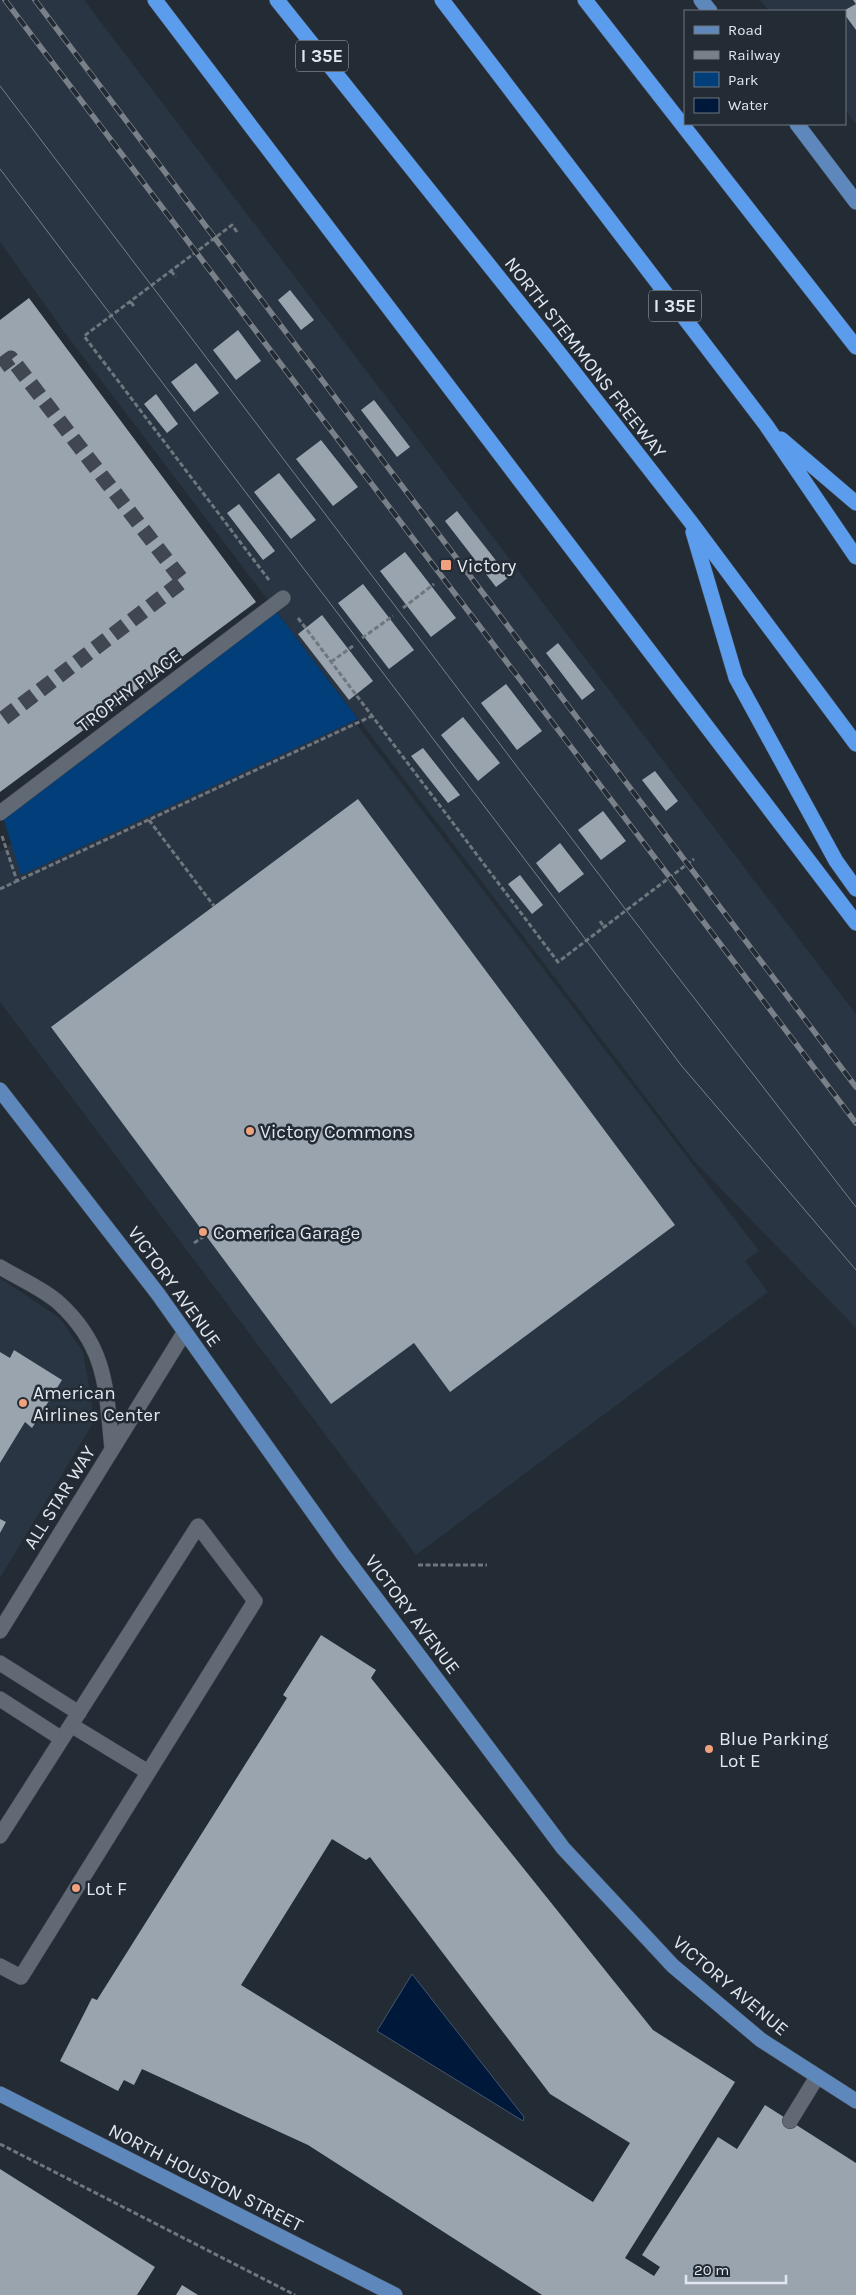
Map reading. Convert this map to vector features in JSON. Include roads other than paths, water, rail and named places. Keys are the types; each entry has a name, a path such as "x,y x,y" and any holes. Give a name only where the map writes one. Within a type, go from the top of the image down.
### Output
{"highway":[{"path":"155,0 856,923"},
{"name":"NORTH STEMMONS FREEWAY","path":"277,0 552,344 690,521 856,744"},
{"name":"I 35E","path":"442,0 766,426 856,557"},
{"path":"584,0 856,347"},
{"path":"766,426 856,503"},
{"path":"690,521 736,678 836,861 856,889"}],"main road":[{"path":"701,0 709,10"},
{"path":"798,125 856,202"},
{"name":"VICTORY AVENUE","path":"0,1090 158,1294 348,1561 563,1848 673,1966 761,2040 856,2101"},
{"name":"NORTH HOUSTON STREET","path":"0,2094 395,2295"}],"street":[{"name":"TROPHY PLACE","path":"0,813 283,598"},
{"path":"0,1267 58,1302 87,1333 103,1370 112,1449"},
{"name":"ALL STAR WAY","path":"0,1631 184,1333"},
{"path":"0,1836 198,1526 255,1601 21,1977 0,1966"},
{"path":"0,1663 148,1772"},
{"path":"0,1699 62,1739"},
{"path":"790,2122 817,2077"}],"water":[{"path":"412,1974 524,2117 523,2121 377,2031"}],"tunnel":[{"path":"0,366 11,358 183,581 0,721"}],"tram line":[{"path":"0,86 626,910 856,1207"},
{"path":"0,169 681,1065 856,1270"}],"railway":[{"path":"5,0 856,1123"},
{"path":"35,0 856,1087"}],"place":[{"name":"Victory","path":"446,565"},
{"name":"Victory Commons","path":"250,1131"},
{"name":"Comerica Garage","path":"203,1232"},
{"name":"American Airlines Center","path":"23,1403"},
{"name":"Blue Parking Lot E","path":"709,1749"},
{"name":"Lot F","path":"76,1888"}]}
